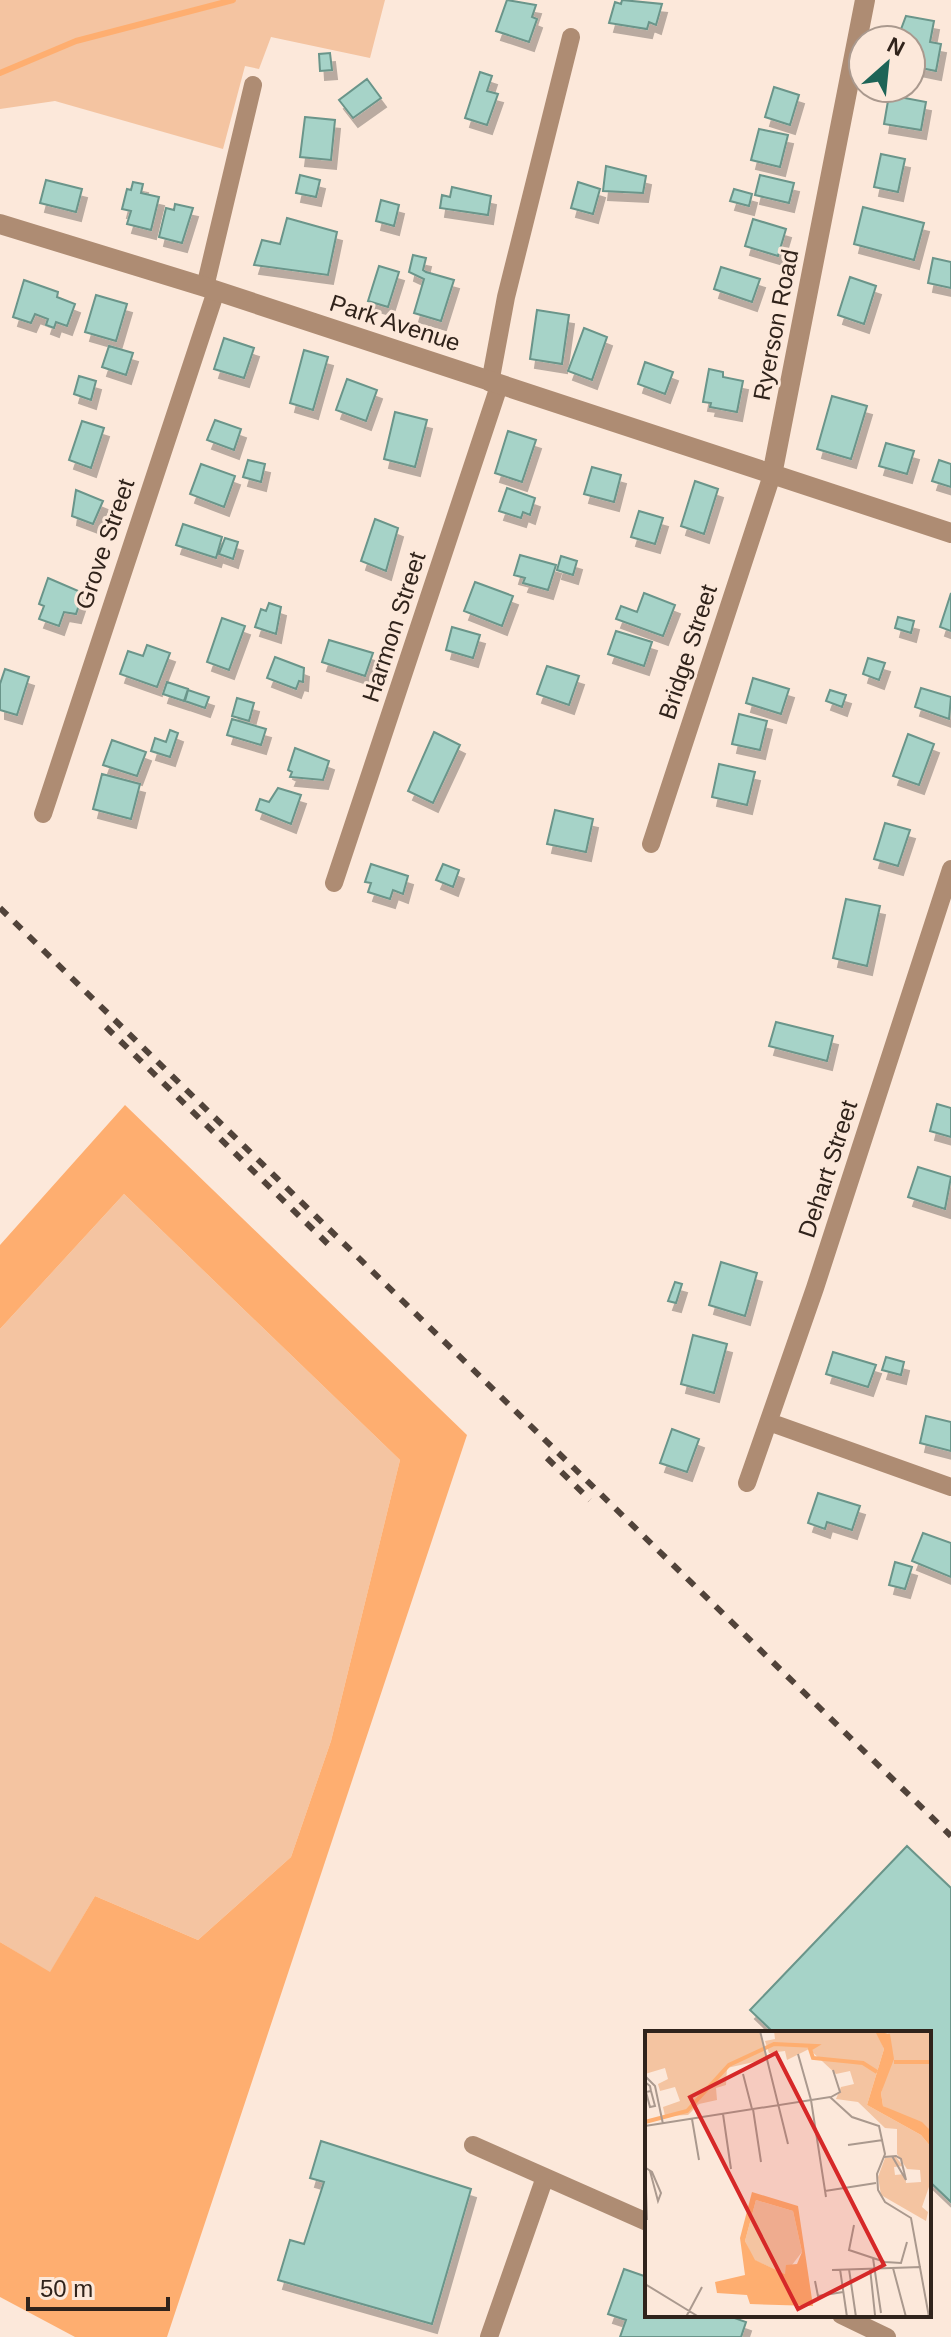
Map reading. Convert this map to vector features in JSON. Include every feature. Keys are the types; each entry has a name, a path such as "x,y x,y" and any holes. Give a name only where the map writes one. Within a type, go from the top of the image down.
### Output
{"street":[{"name":"Ryerson Road","path":"772,475 865,0"},
{"name":"Harmon Street","path":"334,883 495,384 506,297 571,37"},
{"name":"Grove Street","path":"43,814 210,289 253,85"},
{"name":"Park Avenue","path":"0,224 210,289 772,475"},
{"path":"772,475 951,533"},
{"name":"Bridge Street","path":"651,844 772,475"},
{"name":"Dehart Street","path":"747,1483 951,869"},
{"path":"769,1422 951,1487"},
{"path":"473,2145 645,2221"},
{"path":"489,2337 545,2177"},
{"path":"845,2317 887,2337"}],"shaded area":[{"path":"0,0 385,0 370,58 271,37 259,69 245,66 223,149 55,101 0,109"},
{"path":"125,1105 467,1435 167,2337 75,2337 0,2297 0,1942 50,1972 95,1896 198,1940 291,1857 331,1741 400,1460 124,1194 0,1329 0,1245"},
{"path":"124,1194 400,1460 331,1741 291,1857 198,1940 95,1896 50,1973 0,1942 0,1329"}],"building":[{"path":"507,0 536,5 532,17 537,19 529,42 496,31"},
{"path":"622,0 662,4 656,25 649,22 647,29 609,23 615,2 621,4"},
{"path":"906,16 934,21 930,42 941,44 936,71 927,69 927,24 903,24"},
{"path":"330,53 332,70 320,71 319,54"},
{"path":"480,72 492,76 487,91 498,94 487,125 465,118"},
{"path":"367,79 381,98 353,118 339,100"},
{"path":"774,87 799,95 790,125 765,117"},
{"path":"887,104 926,104 921,130 884,124"},
{"path":"305,117 335,120 331,160 300,157"},
{"path":"759,129 788,135 780,167 751,160"},
{"path":"881,154 905,159 898,192 874,187"},
{"path":"606,166 646,176 643,193 603,191"},
{"path":"300,175 320,180 316,197 296,193"},
{"path":"760,175 794,183 789,203 755,195"},
{"path":"46,180 82,189 76,212 40,203"},
{"path":"133,182 143,184 141,193 159,197 151,230 127,224 131,211 122,209 127,189 131,190"},
{"path":"578,182 600,189 593,214 571,208"},
{"path":"452,187 491,196 488,215 440,208 442,195 450,197"},
{"path":"734,189 752,194 749,206 730,201"},
{"path":"381,200 399,205 394,226 376,221"},
{"path":"175,204 193,208 182,243 159,237 166,208 174,210"},
{"path":"863,207 924,223 914,260 854,244"},
{"path":"287,218 337,232 328,275 254,265 262,240 280,244"},
{"path":"753,219 786,229 778,256 745,246"},
{"path":"413,255 426,258 423,270 426,272 454,280 441,321 414,313 424,279 409,272"},
{"path":"933,258 951,262 951,288 928,283"},
{"path":"379,266 399,272 388,307 368,301"},
{"path":"721,267 760,279 752,302 714,289"},
{"path":"850,277 876,286 864,324 838,315"},
{"path":"24,280 58,292 57,297 75,304 67,326 56,322 54,328 46,325 48,319 35,314 31,323 13,317"},
{"path":"96,295 127,304 116,341 85,332"},
{"path":"537,310 569,315 562,364 530,359"},
{"path":"584,328 607,337 592,380 568,371"},
{"path":"224,338 254,348 244,378 214,369"},
{"path":"109,346 133,353 126,375 102,367"},
{"path":"304,350 328,357 313,410 290,403"},
{"path":"645,362 673,372 665,394 638,384"},
{"path":"709,369 723,372 723,377 743,381 737,412 710,407 711,403 703,402"},
{"path":"79,376 96,381 91,400 74,394"},
{"path":"347,379 377,390 366,421 336,410"},
{"path":"832,396 867,406 851,459 817,449"},
{"path":"395,412 427,420 415,467 384,459"},
{"path":"215,420 241,429 234,450 207,440"},
{"path":"82,421 104,428 91,468 69,460"},
{"path":"508,431 536,440 522,482 495,473"},
{"path":"886,443 914,451 907,474 879,466"},
{"path":"248,460 265,464 261,482 243,477"},
{"path":"939,460 951,464 951,487 932,481"},
{"path":"201,464 235,476 224,507 190,494"},
{"path":"592,467 621,475 614,502 584,494"},
{"path":"695,481 718,489 704,534 681,526"},
{"path":"507,488 535,498 530,515 523,512 521,518 499,511"},
{"path":"76,490 103,501 93,524 72,516"},
{"path":"639,511 663,518 655,544 631,537"},
{"path":"375,519 398,528 386,571 361,561"},
{"path":"183,524 222,537 216,558 176,545"},
{"path":"225,538 238,542 233,559 219,554"},
{"path":"520,555 556,565 548,590 523,583 525,578 514,575"},
{"path":"561,556 577,561 573,575 557,570"},
{"path":"48,578 83,593 76,614 64,612 59,626 39,619 44,606 39,604"},
{"path":"475,582 513,596 502,626 464,611"},
{"path":"644,593 675,605 663,636 616,619 621,606 637,612"},
{"path":"951,593 951,631 940,627"},
{"path":"269,603 281,607 276,634 255,627 261,609 266,611"},
{"path":"898,617 914,621 911,633 895,628"},
{"path":"222,618 245,626 229,670 207,662"},
{"path":"452,627 480,635 473,658 446,650"},
{"path":"616,631 652,642 644,666 608,654"},
{"path":"329,640 373,653 365,676 322,662"},
{"path":"147,645 170,653 157,687 120,674 128,651 143,656"},
{"path":"275,657 304,668 303,682 299,681 296,689 267,678"},
{"path":"868,658 885,663 879,680 863,674"},
{"path":"547,666 579,676 569,705 537,694"},
{"path":"5,669 29,677 17,715 0,710 0,684"},
{"path":"753,678 789,689 781,714 746,703"},
{"path":"167,682 188,689 184,701 163,694"},
{"path":"921,688 951,697 949,719 915,707"},
{"path":"188,690 209,697 205,708 185,701"},
{"path":"830,690 846,695 842,707 826,701"},
{"path":"237,698 254,703 249,721 232,716"},
{"path":"739,714 767,721 760,750 732,744"},
{"path":"232,719 266,729 261,745 227,735"},
{"path":"170,730 178,733 170,757 151,751 155,738 166,742"},
{"path":"434,732 460,745 433,803 408,791"},
{"path":"908,734 934,744 919,785 893,776"},
{"path":"112,740 146,752 137,776 103,765"},
{"path":"295,748 329,761 323,780 290,777 292,772 288,770"},
{"path":"719,764 755,772 747,805 712,797"},
{"path":"102,774 140,784 131,819 93,809"},
{"path":"278,788 301,795 291,824 256,810 260,799 269,802"},
{"path":"555,810 593,819 586,852 547,844"},
{"path":"885,823 910,830 898,866 874,859"},
{"path":"371,864 408,876 403,894 393,890 390,899 368,892 371,883 365,882"},
{"path":"443,864 459,870 453,887 436,880"},
{"path":"846,899 880,906 867,966 833,958"},
{"path":"776,1022 833,1036 827,1061 769,1046"},
{"path":"937,1104 951,1108 951,1137 930,1131"},
{"path":"918,1167 951,1177 945,1209 908,1197"},
{"path":"721,1262 757,1273 745,1316 709,1305"},
{"path":"675,1282 682,1284 676,1303 668,1301"},
{"path":"693,1335 727,1344 714,1393 681,1384"},
{"path":"833,1352 876,1365 868,1387 826,1374"},
{"path":"886,1357 904,1362 901,1375 882,1370"},
{"path":"926,1416 951,1422 951,1451 920,1443"},
{"path":"672,1429 699,1439 687,1472 660,1463"},
{"path":"818,1493 860,1506 852,1530 827,1522 825,1529 808,1523"},
{"path":"923,1533 951,1543 951,1577 912,1561"},
{"path":"895,1562 912,1567 905,1589 889,1585"},
{"path":"907,1846 951,1888 951,2202 931,2183 931,2031 772,2031 750,2010"},
{"path":"321,2141 471,2189 432,2324 278,2280 290,2240 304,2244 324,2182 310,2178"},
{"path":"624,2269 645,2276 645,2317 732,2317 746,2322 741,2337 620,2337 626,2320 608,2314"}],"waterway":[{"path":"0,73 76,41 233,0"}],"railway":[{"path":"0,908 951,1836"},
{"path":"106,1027 332,1248"},
{"path":"547,1458 590,1500"}]}
